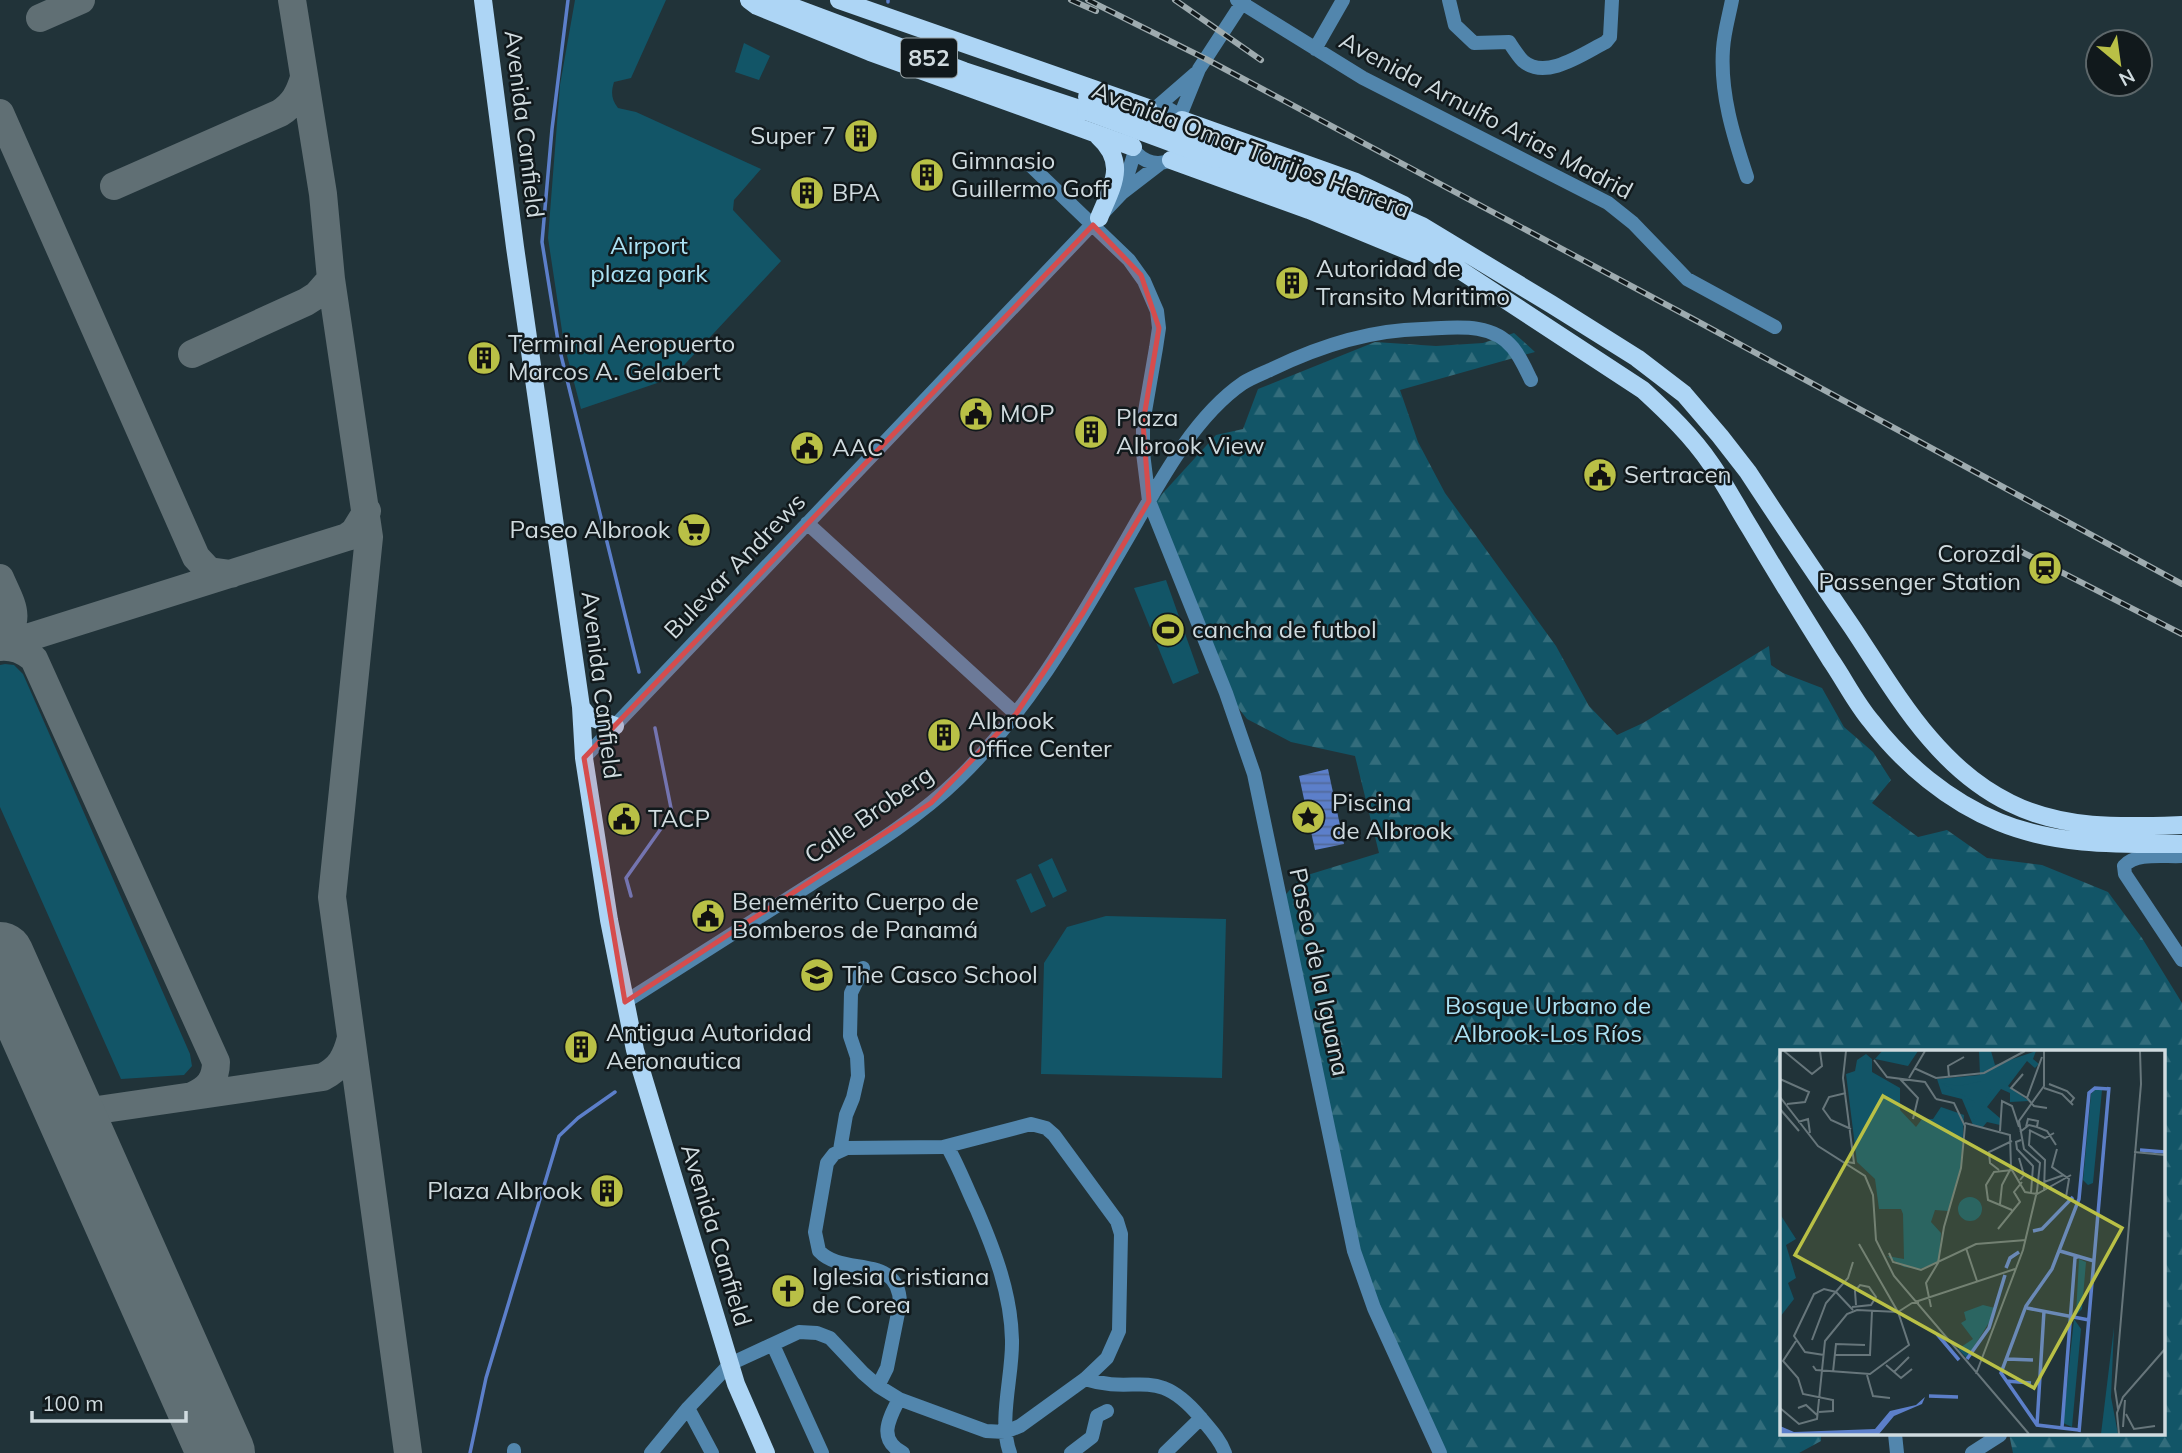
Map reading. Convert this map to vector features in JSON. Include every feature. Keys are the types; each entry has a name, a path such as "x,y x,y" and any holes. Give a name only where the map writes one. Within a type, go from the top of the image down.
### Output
{"main road":[{"name":"Avenida Canfield","path":"483,0 580,707 584,758 625,1002 646,1090 730,1364 741,1399 766,1453"},
{"path":"749,0 757,6 870,52 1088,111 1153,107"},
{"name":"Avenida Omar Torrijos Herrera","path":"774,0 964,71 1354,197 1422,226 1637,358 1684,394 1748,472 1912,716 1947,759 1978,785 2011,804 2048,817 2082,824 2119,827 2182,825"},
{"name":"Avenida Omar Torrijos Herrera","path":"827,0 1088,111"},
{"path":"839,0 1088,111 1134,149"},
{"path":"1088,111 1116,167 1115,180 1096,221"},
{"path":"1181,118 1222,155"},
{"path":"1166,161 1222,155"},
{"name":"Avenida Omar Torrijos Herrera","path":"1222,155 1411,238 1643,390 1677,421 1711,464 1869,719 1897,753 1928,780 1966,806 1999,822 2038,834 2111,844 2182,844"},
{"path":"580,707 588,716 615,726"}],"street":[{"path":"1315,49 1343,0"},
{"path":"1449,0 1455,25 1474,43 1509,43 1523,61 1538,69 1550,68 1606,42 1610,37 1612,0"},
{"path":"1732,0 1723,47 1724,91 1747,177"},
{"path":"1181,118 1199,69 1241,1"},
{"name":"Avenida Arnulfo Arias Madrid","path":"1241,1 1363,78 1608,203 1633,223 1687,279 1774,327"},
{"path":"1153,107 1169,108 1181,118 1186,128 1184,147 1166,161 1148,161 1134,149 1130,137 1131,125 1138,115 1153,107 1199,69"},
{"name":"Bulevar Andrews","path":"1122,193 1134,149"},
{"name":"Bulevar Andrews","path":"584,758 1122,193 1166,161"},
{"name":"Paseo de la Iguana","path":"1028,163 1096,221 1141,275 1157,311 1159,328 1143,423 1143,453 1149,501 1241,733 1254,774 1354,1251 1374,1308 1440,1453"},
{"name":"Calle Broberg","path":"625,1002 911,819 960,778 1016,714 1049,667 1184,446 1216,407 1243,382 1307,353 1363,336 1429,329 1487,330 1496,334 1512,346 1531,380"},
{"path":"807,523 1016,714"},
{"path":"2182,856 2137,858 2123,866 2125,874 2182,960"},
{"path":"840,1150 846,1115 858,1076 857,1057 850,1036 850,993 863,968"},
{"path":"651,1453 688,1408 730,1364 799,1332 823,1335 835,1343 878,1386 899,1399 995,1432 1005,1432 1020,1426 1085,1380 1107,1358 1119,1331 1121,1234 1117,1221 1054,1135 1045,1128 1027,1125 930,1149 853,1147 840,1150 831,1158 825,1170 815,1240 819,1251 828,1259 880,1271 890,1277 897,1288 899,1309 887,1368 878,1386"},
{"path":"947,1146 990,1243 1006,1291 1012,1357 1005,1432 1010,1453"},
{"path":"773,1345 822,1453"},
{"path":"1085,1380 1112,1385 1163,1386 1178,1394 1201,1418 1225,1453"},
{"path":"899,1399 888,1421 887,1435 894,1448 903,1453"},
{"path":"688,1408 712,1453"},
{"path":"1071,1453 1092,1437 1097,1416 1107,1411"},
{"path":"1165,1453 1201,1418"},
{"path":"1972,1453 1998,1436"}],"highlighted area":[{"path":"1093,225 1141,275 1159,328 1143,423 1149,501 1083,613 1016,714 931,803 625,1002 584,758"}],"green space":[{"name":"Airport plaza park","path":"575,0 666,0 631,78 614,82 614,102 618,108 636,112 761,169 734,200 733,210 781,261 672,378 581,409 564,344 548,238 560,85"},
{"path":"744,43 770,56 759,80 735,72"},
{"name":"Bosque Urbano de Albrook-Los Ríos","path":"1514,333 1535,352 1400,390 1418,442 1445,493 1556,646 1589,706 1617,735 1643,723 1769,646 1771,665 1783,673 1822,688 1844,727 1873,752 1891,780 1872,803 1918,837 1947,830 1987,858 2042,865 2108,892 2142,938 2182,1003 2182,1453 2013,1453 2009,1436 2164,1436 2164,1050 1780,1050 1780,1436 1821,1436 1821,1441 1799,1453 1437,1453 1357,1255 1281,900 1301,877 1379,853 1355,756 1291,742 1247,719 1225,691 1151,506 1216,435 1243,429 1258,389 1375,342 1436,346 1483,343"},
{"name":"cancha de futbol","path":"1166,580 1199,673 1173,684 1134,588"},
{"path":"0,665 14,665 23,674 190,1054 192,1066 184,1075 121,1079 0,807"},
{"path":"1052,858 1067,891 1053,898 1038,865"},
{"path":"1031,873 1046,906 1031,913 1016,880"},
{"path":"1106,916 1226,919 1222,1078 1041,1074 1044,963 1067,927"}],"water":[{"path":"1328,769 1344,844 1315,850 1299,776"}],"waterway":[{"path":"568,0 552,129 542,242 559,347 639,672"},
{"path":"631,896 626,878 672,813 655,728"},
{"path":"470,1453 486,1378 559,1136 578,1118 615,1092"}],"taxiway":[{"path":"40,18 81,0"},
{"path":"292,0 323,194 331,279 369,537 332,897 408,1453"},
{"path":"114,186 280,113 295,98 304,78"},
{"path":"0,113 196,557 209,571 231,574"},
{"path":"192,354 306,302 317,295 331,279"},
{"path":"1,646 347,537 354,532 367,511"},
{"path":"0,578 13,612 11,627 0,644"},
{"path":"0,647 18,649 34,659 216,1062 210,1083 192,1096"},
{"path":"70,1114 323,1077 342,1062 351,1038"}],"runway":[{"path":"0,956 221,1453"}],"railway":[{"path":"1071,0 1096,11"},
{"path":"1088,0 1206,59 1695,320 2182,584"},
{"path":"1175,0 1261,60"},
{"path":"2014,548 2182,634"}],"place":[{"name":"Super 7","path":"861,136"},
{"name":"Gimnasio Guillermo Goff","path":"927,175"},
{"name":"BPA","path":"807,193"},
{"name":"Autoridad de Transito Maritimo","path":"1292,283"},
{"name":"Terminal Aeropuerto Marcos A. Gelabert","path":"484,358"},
{"name":"MOP","path":"976,414"},
{"name":"Plaza Albrook View","path":"1091,432"},
{"name":"AAC","path":"807,448"},
{"name":"Sertracen","path":"1600,475"},
{"name":"Paseo Albrook","path":"694,530"},
{"name":"Corozal Passenger Station","path":"2045,568"},
{"name":"cancha de futbol","path":"1168,630"},
{"name":"Albrook Office Center","path":"944,735"},
{"name":"Piscina de Albrook","path":"1308,817"},
{"name":"TACP","path":"624,819"},
{"name":"Benemérito Cuerpo de Bomberos de Panamá","path":"708,916"},
{"name":"The Casco School","path":"817,975"},
{"name":"Antigua Autoridad Aeronautica","path":"581,1047"},
{"name":"Plaza Albrook","path":"607,1191"},
{"name":"Iglesia Cristiana de Corea","path":"788,1291"}]}
